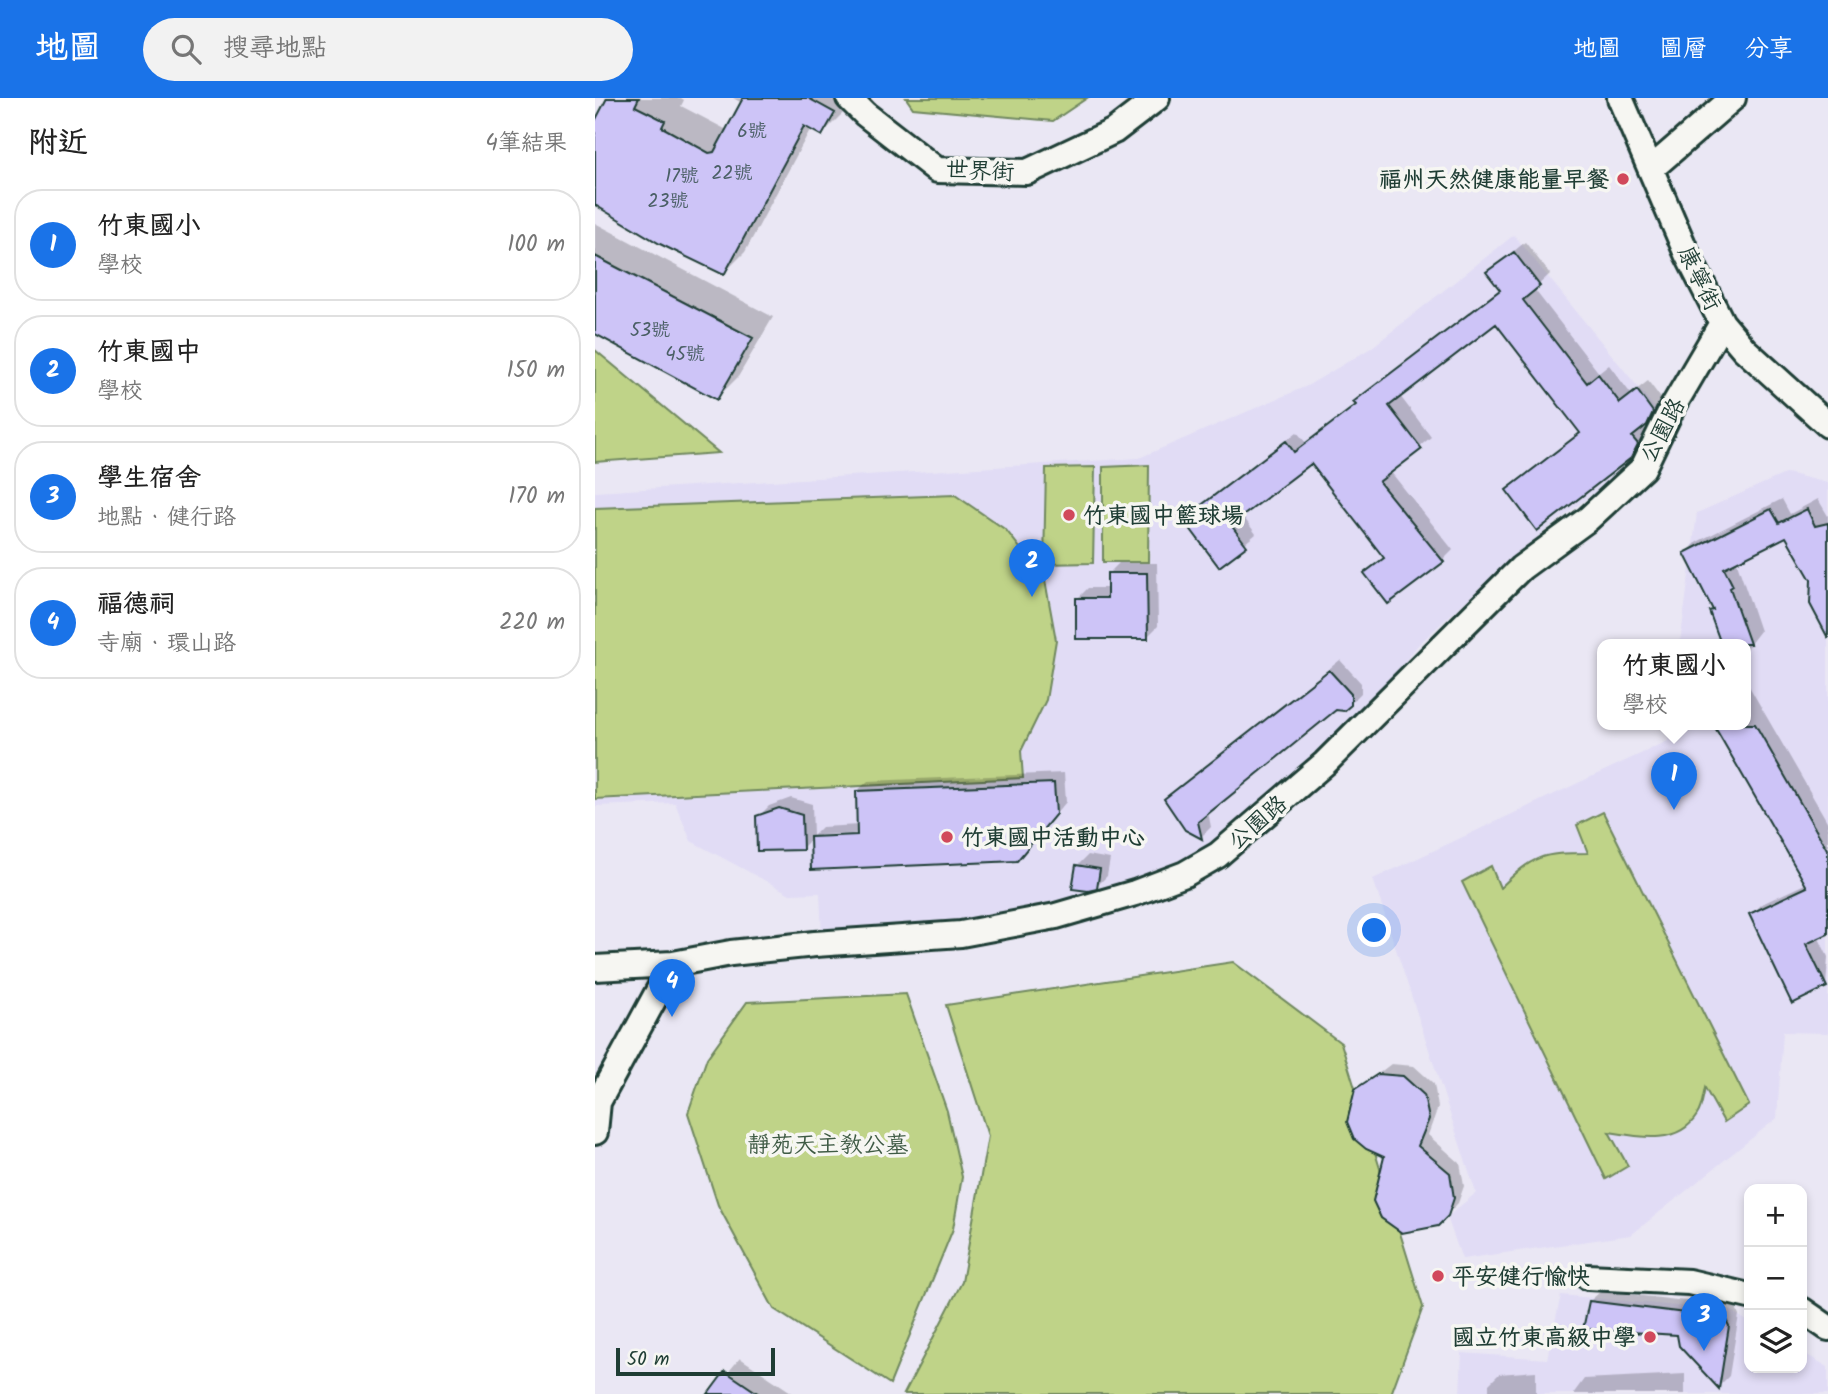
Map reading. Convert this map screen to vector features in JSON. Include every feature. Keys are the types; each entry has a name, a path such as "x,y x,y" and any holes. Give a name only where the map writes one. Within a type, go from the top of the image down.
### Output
{"street":[{"name":"世界街","path":"849,98 865,114 937,170 1027,172 1114,131 1157,98"},
{"name":"康寧街","path":"1620,98 1687,254 1722,324 1744,349 1828,425"},
{"path":"1651,169 1733,98"},
{"name":"公園路","path":"595,968 673,964 731,953 815,944 961,934 1056,916 1135,893 1185,874 1218,855 1325,764 1521,568 1588,519 1643,468 1671,410 1722,324"},
{"path":"595,1132 598,1102 673,964"},
{"path":"1588,1277 1689,1282 1744,1295"},
{"path":"1807,1313 1828,1328"}],"shaded area":[{"path":"1514,235 1664,419 1642,455 1522,549 1418,645 1338,747 1224,858 1039,923 822,937 820,893 790,894 691,841 675,803 595,806 595,492 1139,458 1307,386 1371,348"},
{"path":"1787,473 1828,483 1828,1033 1783,1032 1777,1118 1631,1235 1462,1259 1447,1217 1476,1193 1373,879 1668,741 1669,730 1751,730 1751,639 1681,639 1697,513"},
{"name":"國立竹東高級中學","path":"1561,1295 1731,1311 1744,1319 1744,1373 1807,1373 1807,1355 1828,1367 1828,1394 1460,1394 1462,1353 1547,1359"}],"green space":[{"path":"906,98 1087,98 1053,121 913,108"},
{"path":"595,350 719,453 595,462"},
{"name":"竹東國中籃球場","path":"1149,465 1148,562 1103,562 1103,467"},
{"name":"竹東國中籃球場","path":"1095,467 1093,563 1044,564 1046,468"},
{"path":"955,495 1006,530 1045,580 1056,640 1046,700 1021,751 1023,778 595,799 595,508"},
{"path":"1603,812 1749,1105 1724,1122 1705,1088 1699,1112 1689,1125 1679,1131 1657,1137 1609,1132 1628,1166 1606,1179 1462,882 1491,866 1500,888 1530,862 1539,858 1588,853 1577,825"},
{"path":"1233,962 1341,1043 1423,1307 1391,1394 904,1394 962,1282 988,1136 946,1005"},
{"name":"靜苑天主教公墓","path":"906,994 947,1111 962,1177 953,1229 890,1384 774,1309 718,1205 688,1113 707,1058 747,1002"}],"building":[{"path":"607,98 639,98 635,106 665,121 662,127 709,153 714,152 743,98 808,98 835,113 822,136 804,126 724,275 660,244 595,205 595,121"},
{"path":"1514,252 1540,286 1523,300 1587,383 1598,374 1620,403 1637,390 1653,412 1647,425 1632,437 1638,444 1631,458 1537,531 1506,490 1580,433 1496,324 1389,406 1422,449 1379,482 1444,562 1388,604 1364,573 1384,558 1311,464 1231,525 1247,546 1219,567 1183,519 1286,441 1294,452 1356,405 1353,402 1500,290 1486,272"},
{"path":"595,256 753,338 717,400 595,334"},
{"path":"1771,509 1779,523 1807,509 1815,526 1828,523 1828,638 1810,604 1811,580 1786,537 1724,568 1733,586 1730,588 1748,639 1719,639 1709,611 1713,610 1684,553"},
{"path":"1107,573 1147,573 1148,639 1076,639 1076,598 1107,598"},
{"path":"1329,670 1351,694 1351,705 1344,711 1336,710 1198,822 1202,839 1185,830 1164,799"},
{"path":"1751,724 1755,724 1828,851 1828,934 1806,944 1827,987 1792,1004 1749,914 1807,887 1716,730 1751,730"},
{"name":"竹東國中活動中心","path":"1054,783 1056,814 1017,861 811,870 810,837 857,835 856,791"},
{"path":"779,808 802,815 803,850 757,851 756,816"},
{"path":"1076,865 1100,869 1097,889 1072,889"},
{"path":"1378,1074 1403,1076 1424,1095 1429,1119 1418,1146 1450,1173 1454,1198 1448,1216 1438,1226 1402,1233 1381,1218 1373,1201 1384,1157 1366,1149 1354,1139 1347,1122 1355,1089"},
{"path":"1589,1301 1725,1318 1729,1326 1719,1389 1679,1346 1677,1335 1583,1329"},
{"path":"725,1371 759,1394 708,1394"}],"place":[{"name":"福州天然健康能量早餐","path":"1623,179"},
{"name":"竹東國中籃球場","path":"1069,515"},
{"name":"竹東國中","path":"1032,597"},
{"name":"竹東國小","path":"1674,810"},
{"name":"竹東國中活動中心","path":"947,837"},
{"name":"福德祠","path":"672,1017"},
{"name":"平安健行愉快","path":"1438,1276"},
{"name":"國立竹東高級中學","path":"1650,1337"},
{"name":"學生宿舍","path":"1704,1351"}]}
